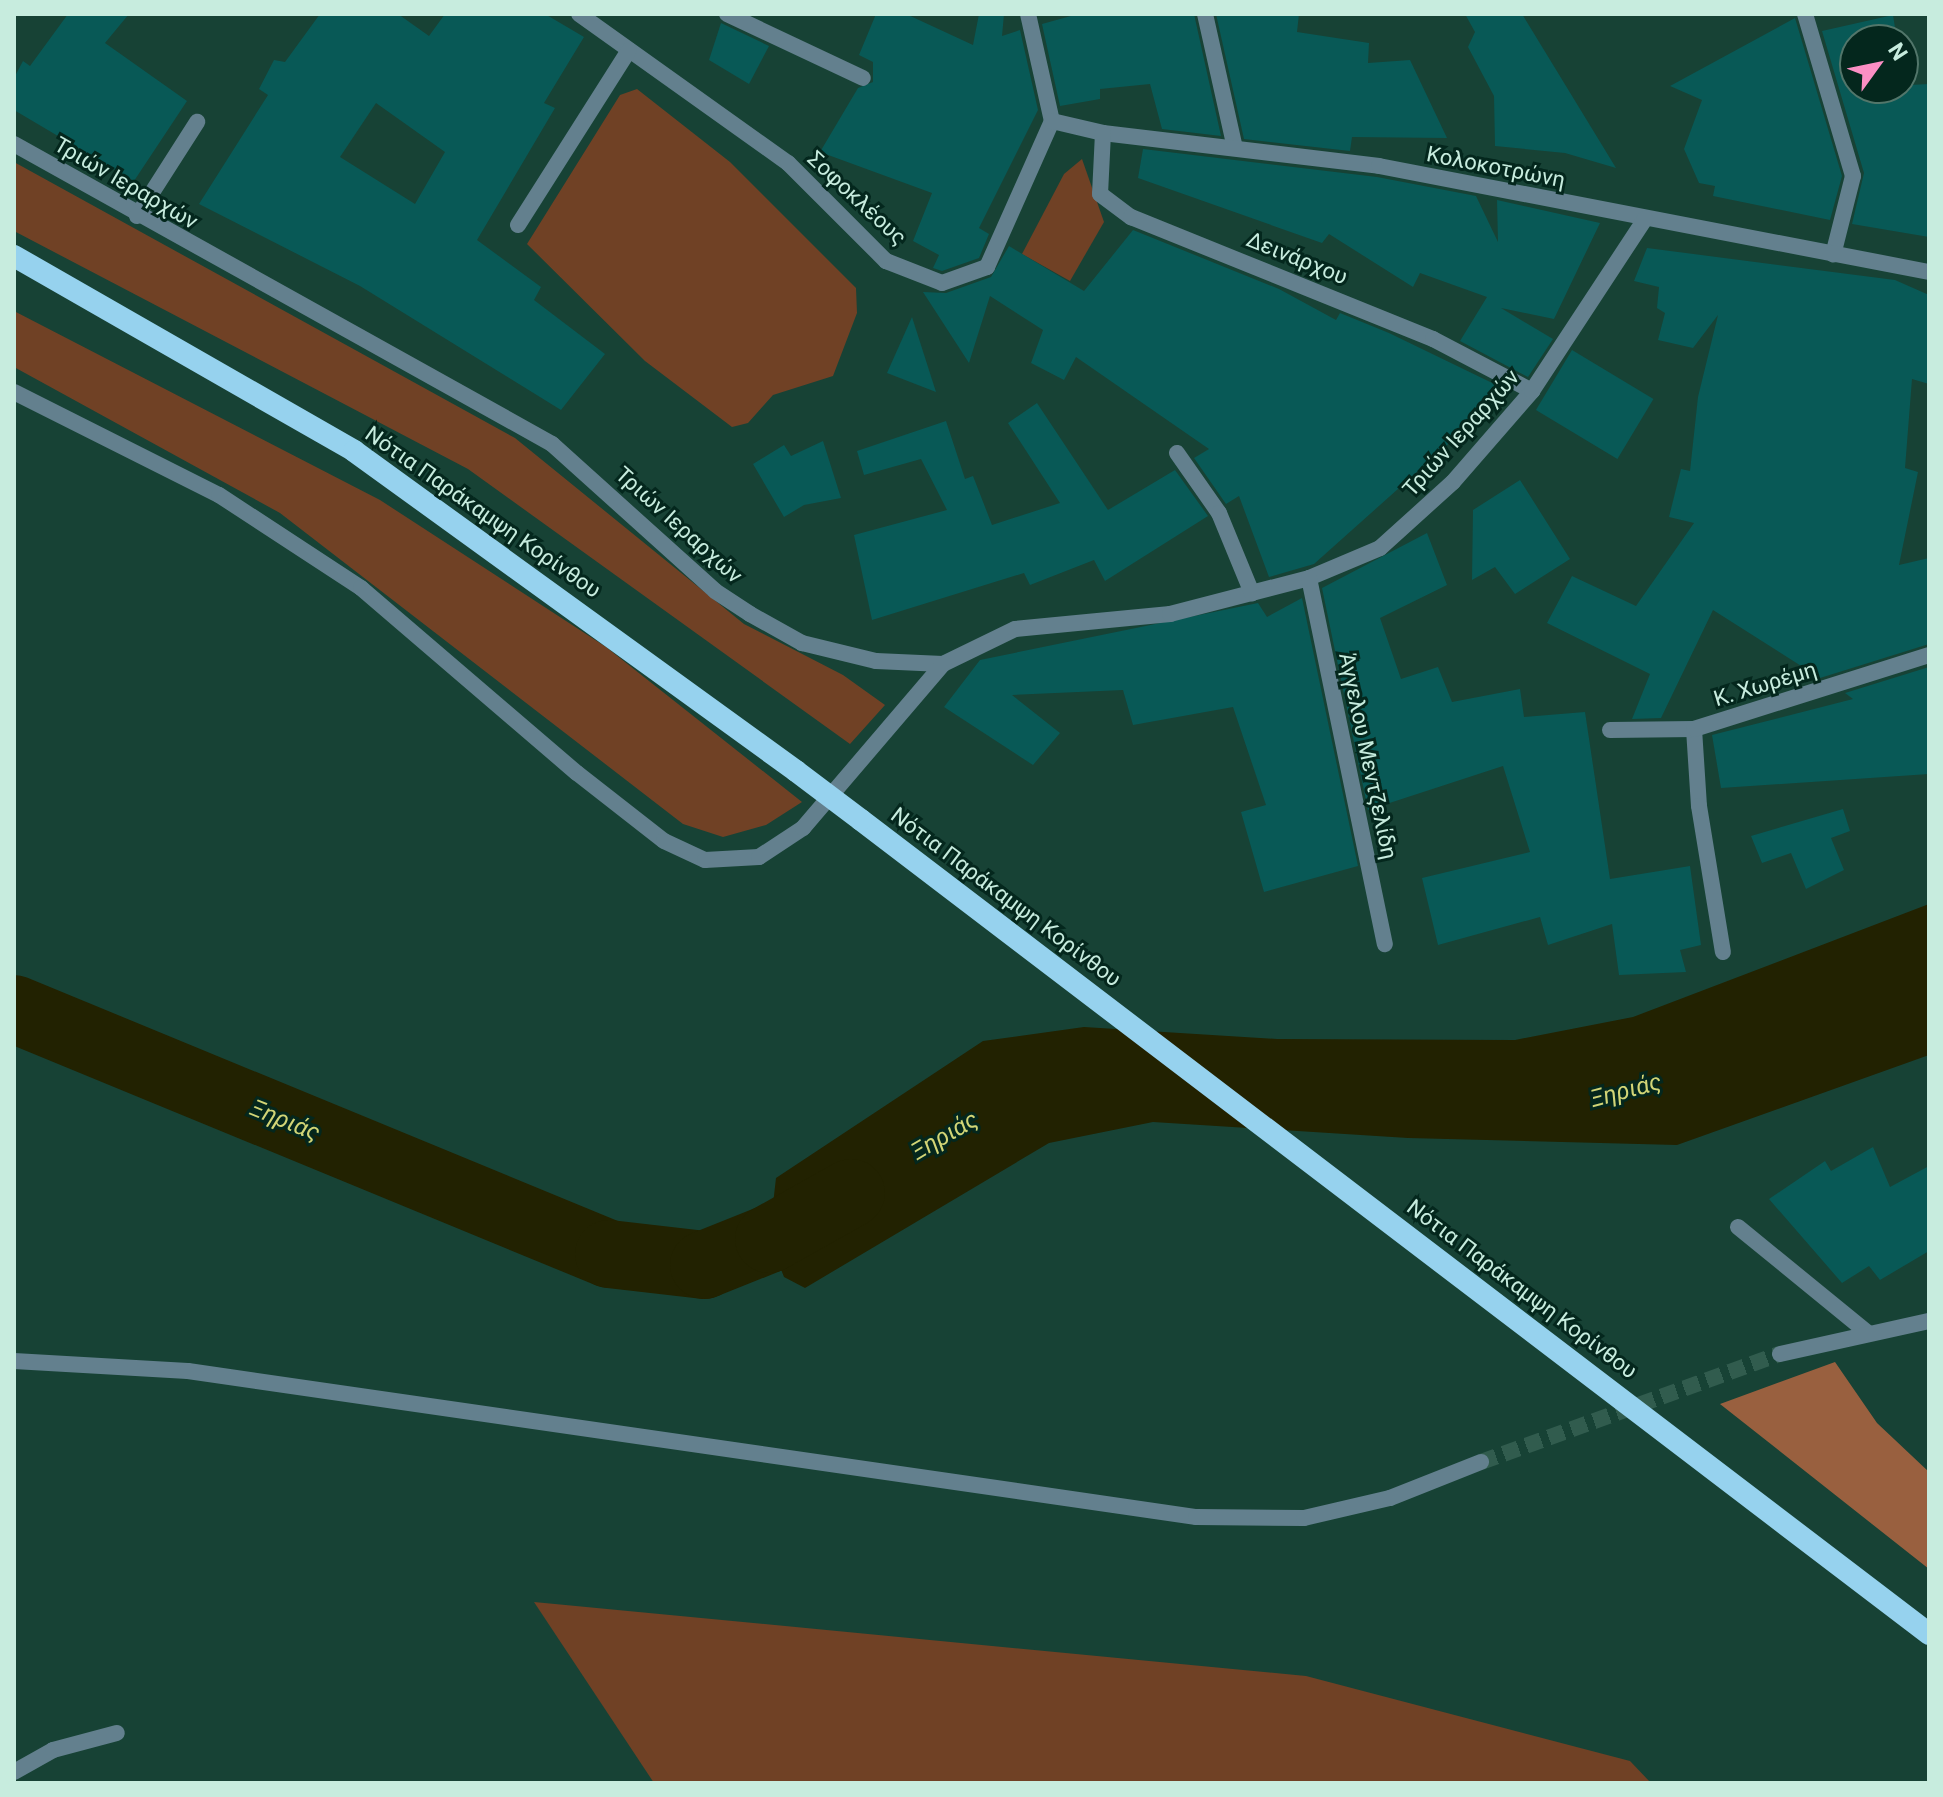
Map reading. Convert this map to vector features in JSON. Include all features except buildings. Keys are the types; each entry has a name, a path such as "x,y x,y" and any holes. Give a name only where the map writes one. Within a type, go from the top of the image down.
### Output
{"highway":[{"name":"Νότια Παράκαμψη Κορίνθου","path":"14,256 354,451 796,771 1016,936 1929,1634"}],"street":[{"name":"Σοφοκλέους","path":"579,14 788,163 886,261 942,283 987,267 1052,121"},
{"path":"727,14 863,78"},
{"path":"1028,14 1052,121"},
{"path":"1205,14 1235,148"},
{"path":"1805,14 1853,176 1833,255"},
{"path":"518,225 629,50"},
{"name":"Κολοκοτρώνη","path":"1052,121 1103,133 1379,166 1929,272"},
{"path":"137,216 197,122"},
{"name":"Δεινάρχου","path":"1103,133 1100,194 1131,217 1418,332 1532,391"},
{"name":"Τριών Ιεραρχών","path":"14,144 137,216 552,444 715,591 802,643 876,661 943,664 1015,629 1170,614 1309,578 1380,548 1453,482 1532,391 1645,219"},
{"path":"14,392 219,495 361,588 664,841 705,860 759,857 803,828 943,664"},
{"path":"1177,453 1219,513 1252,593"},
{"name":"Άγγελου Μεντζελίδη","path":"1309,578 1385,944"},
{"name":"Κ. Χωρέμη","path":"1610,730 1694,729 1929,655"},
{"path":"1694,729 1699,806 1723,952"},
{"path":"1738,1227 1868,1333"},
{"path":"1780,1354 1929,1321"},
{"path":"14,1361 188,1371 1196,1517 1304,1518 1390,1498 1481,1462"},
{"path":"14,1772 53,1750 117,1733"}],"shaded area":[{"path":"637,89 730,162 856,288 857,313 833,376 773,395 748,423 732,427 645,361 527,244 620,95"},
{"path":"1082,159 1104,222 1070,281 1022,254 1064,174"},
{"path":"14,162 515,438 744,624 843,675 885,705 850,744 468,469 14,231"},
{"path":"14,311 380,500 606,647 802,802 766,825 723,837 683,824 280,513 14,367"},
{"path":"1835,1362 1877,1423 1929,1472 1929,1569 1720,1404"},
{"path":"534,1602 1306,1676 1630,1761 1651,1783 654,1783"}],"water":[{"path":"1929,904 1929,1055 1677,1145 1408,1138 1153,1122 1049,1143 805,1288 784,1277 769,1239 776,1178 983,1041 1084,1027 1277,1039 1515,1040 1633,1017"}],"waterway":[{"name":"Ξηριάς","path":"14,1009 609,1254 704,1265 769,1239 851,1193"}],"tunnel":[{"path":"1481,1462 1780,1354"}]}
